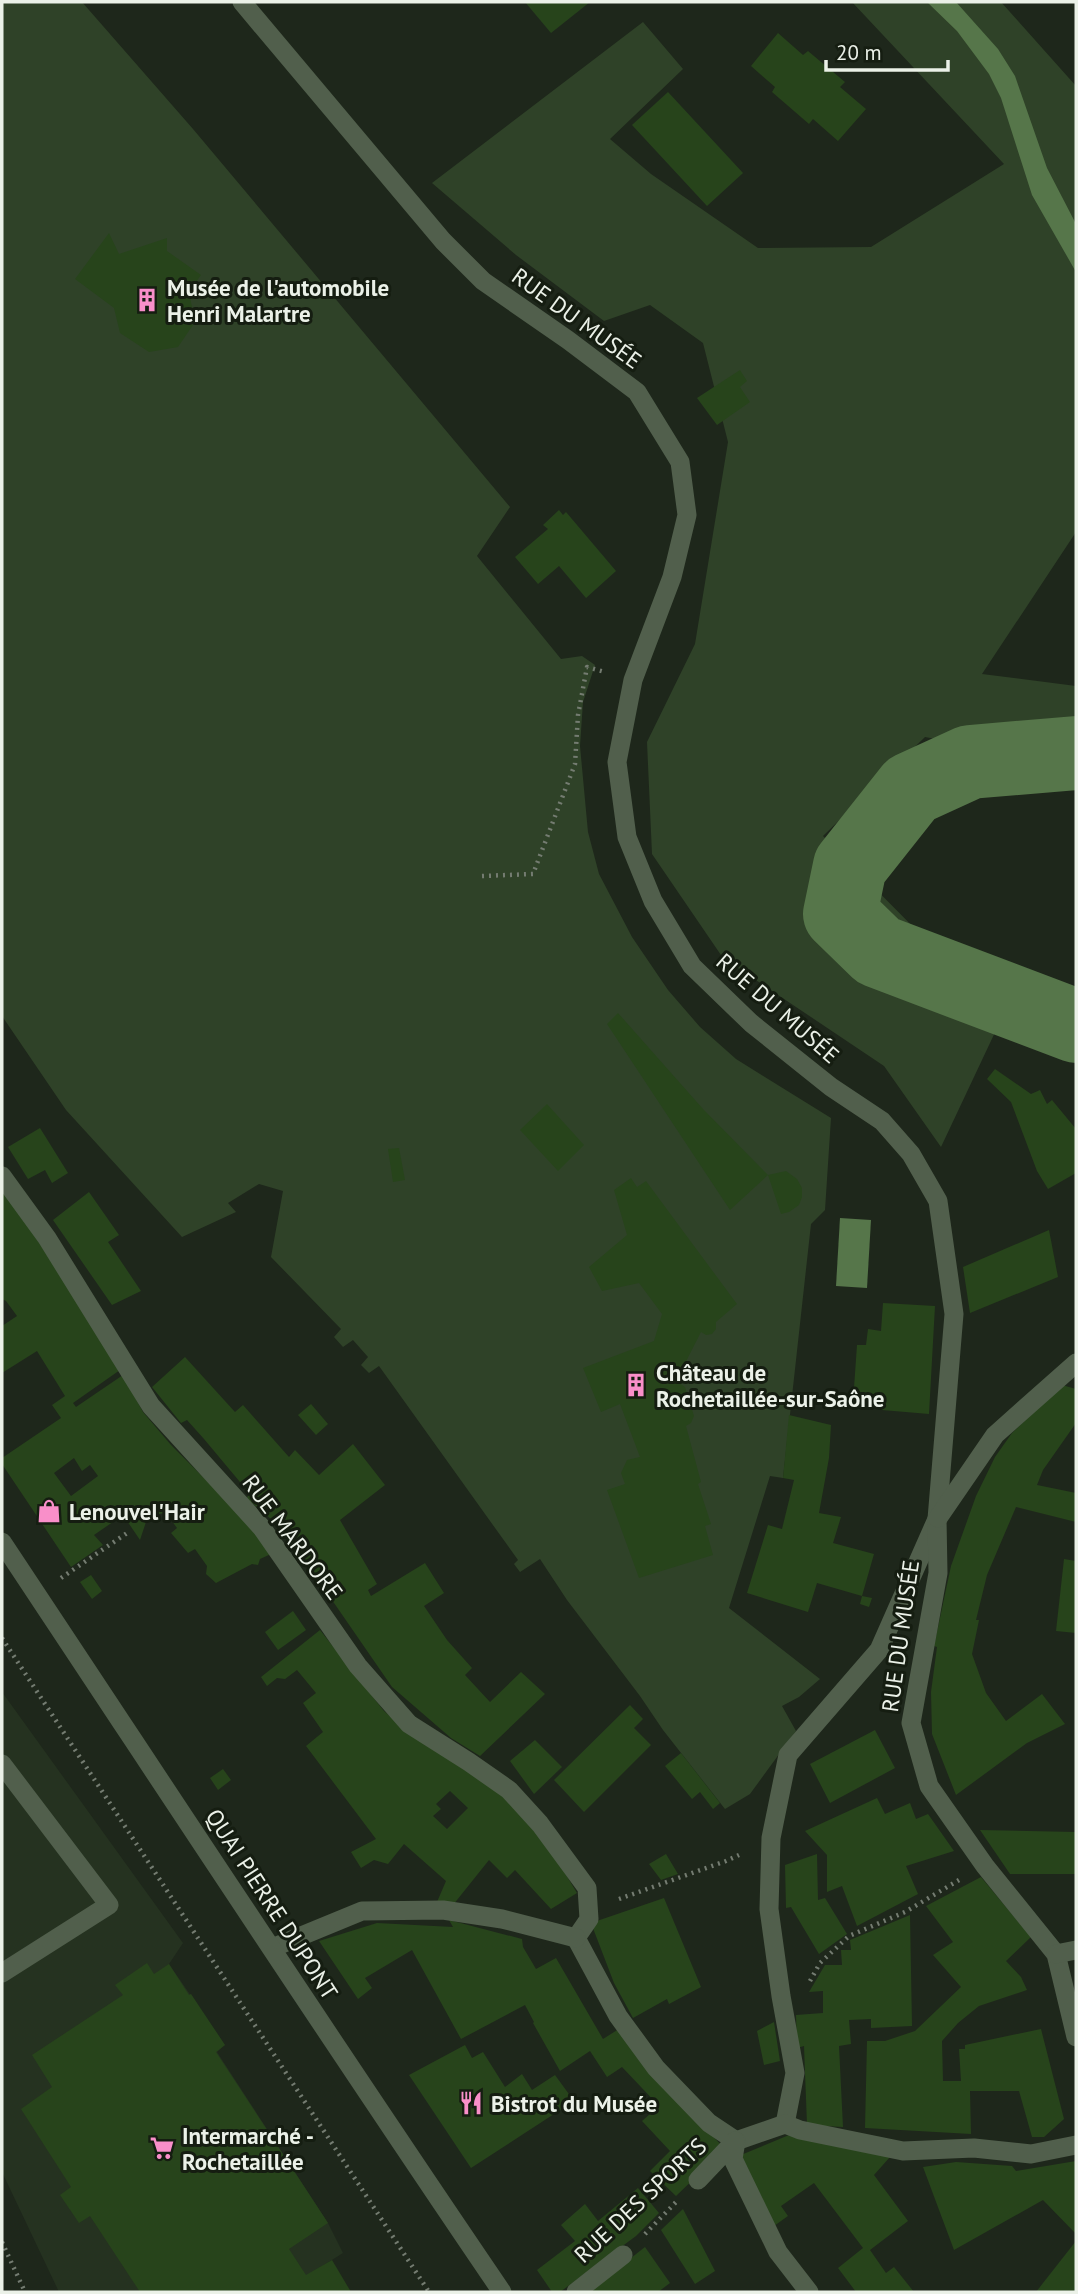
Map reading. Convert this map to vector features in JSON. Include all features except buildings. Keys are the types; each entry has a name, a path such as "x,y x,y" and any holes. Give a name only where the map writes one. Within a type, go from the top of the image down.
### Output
{"street":[{"name":"RUE DU MUSÉE","path":"242,2 443,241 483,281 637,392 680,462 687,515 671,577 633,680 617,762 627,837 653,901 692,966 751,1023 831,1087 882,1121 911,1154 938,1201 954,1314 937,1520 938,1573 911,1723 929,1786 985,1866 1056,1954 1076,2036"},
{"name":"RUE MARDORE","path":"2,1176 47,1238 151,1406 262,1528 358,1666 409,1724 509,1790 540,1824 587,1888"},
{"path":"785,2124 795,2073 769,1909 771,1838 788,1755 879,1650 937,1520 995,1434 1076,1363"},
{"name":"QUAI PIERRE DUPONT","path":"2,1542 354,2074 502,2292"},
{"path":"2,1764 109,1905 2,1973"},
{"path":"576,1938 589,1919 587,1888"},
{"path":"272,1948 362,1911 443,1910 502,1919 576,1938 618,2015 656,2068 709,2123 736,2141"},
{"path":"1056,1954 1076,1950"},
{"path":"736,2141 785,2124 800,2130 902,2151 974,2148 1031,2154 1076,2145"},
{"path":"736,2141 733,2159 738,2171 778,2252 809,2292"},
{"name":"RUE DES SPORTS","path":"698,2180 736,2141"},
{"name":"RUE DES SPORTS","path":"576,2292 623,2255"}],"path":[{"path":"482,876 533,874 575,765 578,715 587,667 633,680"},
{"path":"37,1594 130,1531"},
{"path":"2,1638 429,2292"},
{"path":"587,1888 608,1902 726,1861 771,1838"},
{"path":"786,2020 821,1963 849,1936 905,1912 985,1866"},
{"name":"RUE DES SPORTS","path":"623,2255 698,2180"},
{"path":"2,2242 25,2292"}],"shaded area":[{"path":"2,2 82,2 193,129 510,507 477,556 561,659 582,656 595,665 583,702 580,746 588,832 599,874 632,937 668,990 700,1027 736,1059 831,1118 825,1210 811,1224 783,1478 770,1476 729,1608 820,1679 799,1697 782,1706 796,1731 750,1794 725,1809 663,1730 540,1559 520,1572 514,1564 518,1560 379,1366 369,1373 361,1365 368,1357 353,1340 343,1347 334,1337 341,1329 271,1257 283,1191 259,1184 228,1203 236,1212 182,1237 66,1110 2,1016"},
{"path":"852,2 1001,2 1076,86 1076,532 982,674 1076,686 1076,765 925,737 823,836 941,955 998,1026 941,1147 884,1066 723,958 652,854 647,742 695,644 728,442 703,343 650,305 604,321 516,255 432,183 643,22 683,69 610,139 651,174 758,248 871,247 1004,164"},
{"path":"927,2 956,2 998,49 1015,76 1047,168 1076,224 1076,272 1032,195 1001,98 989,74 957,31"},
{"path":"1076,738 1076,770 995,776 931,792 898,817 877,794 918,757 958,747"},
{"path":"857,817 881,844 870,870 867,893 870,912 878,928 909,953 960,975 1006,989 1018,999 1035,1021 952,995 896,972 870,958 848,941 829,921 819,905 817,887 828,861"},
{"path":"840,1218 871,1220 867,1288 836,1286"},
{"path":"2,1692 183,1943 169,1964 225,2045 217,2052 328,2223 343,2253 281,2292 59,2292 2,2172"}],"waterway":[{"path":"1076,753 970,762 911,789 850,866 840,914 878,951 1076,1026"}],"place":[{"name":"Musée de l'automobile Henri Malartre","path":"147,300"},
{"name":"Château de Rochetaillée-sur-Saône","path":"636,1385"},
{"name":"Lenouvel'Hair","path":"49,1511"},
{"name":"Bistrot du Musée","path":"471,2103"},
{"name":"Intermarché - Rochetaillée","path":"162,2148"}]}
